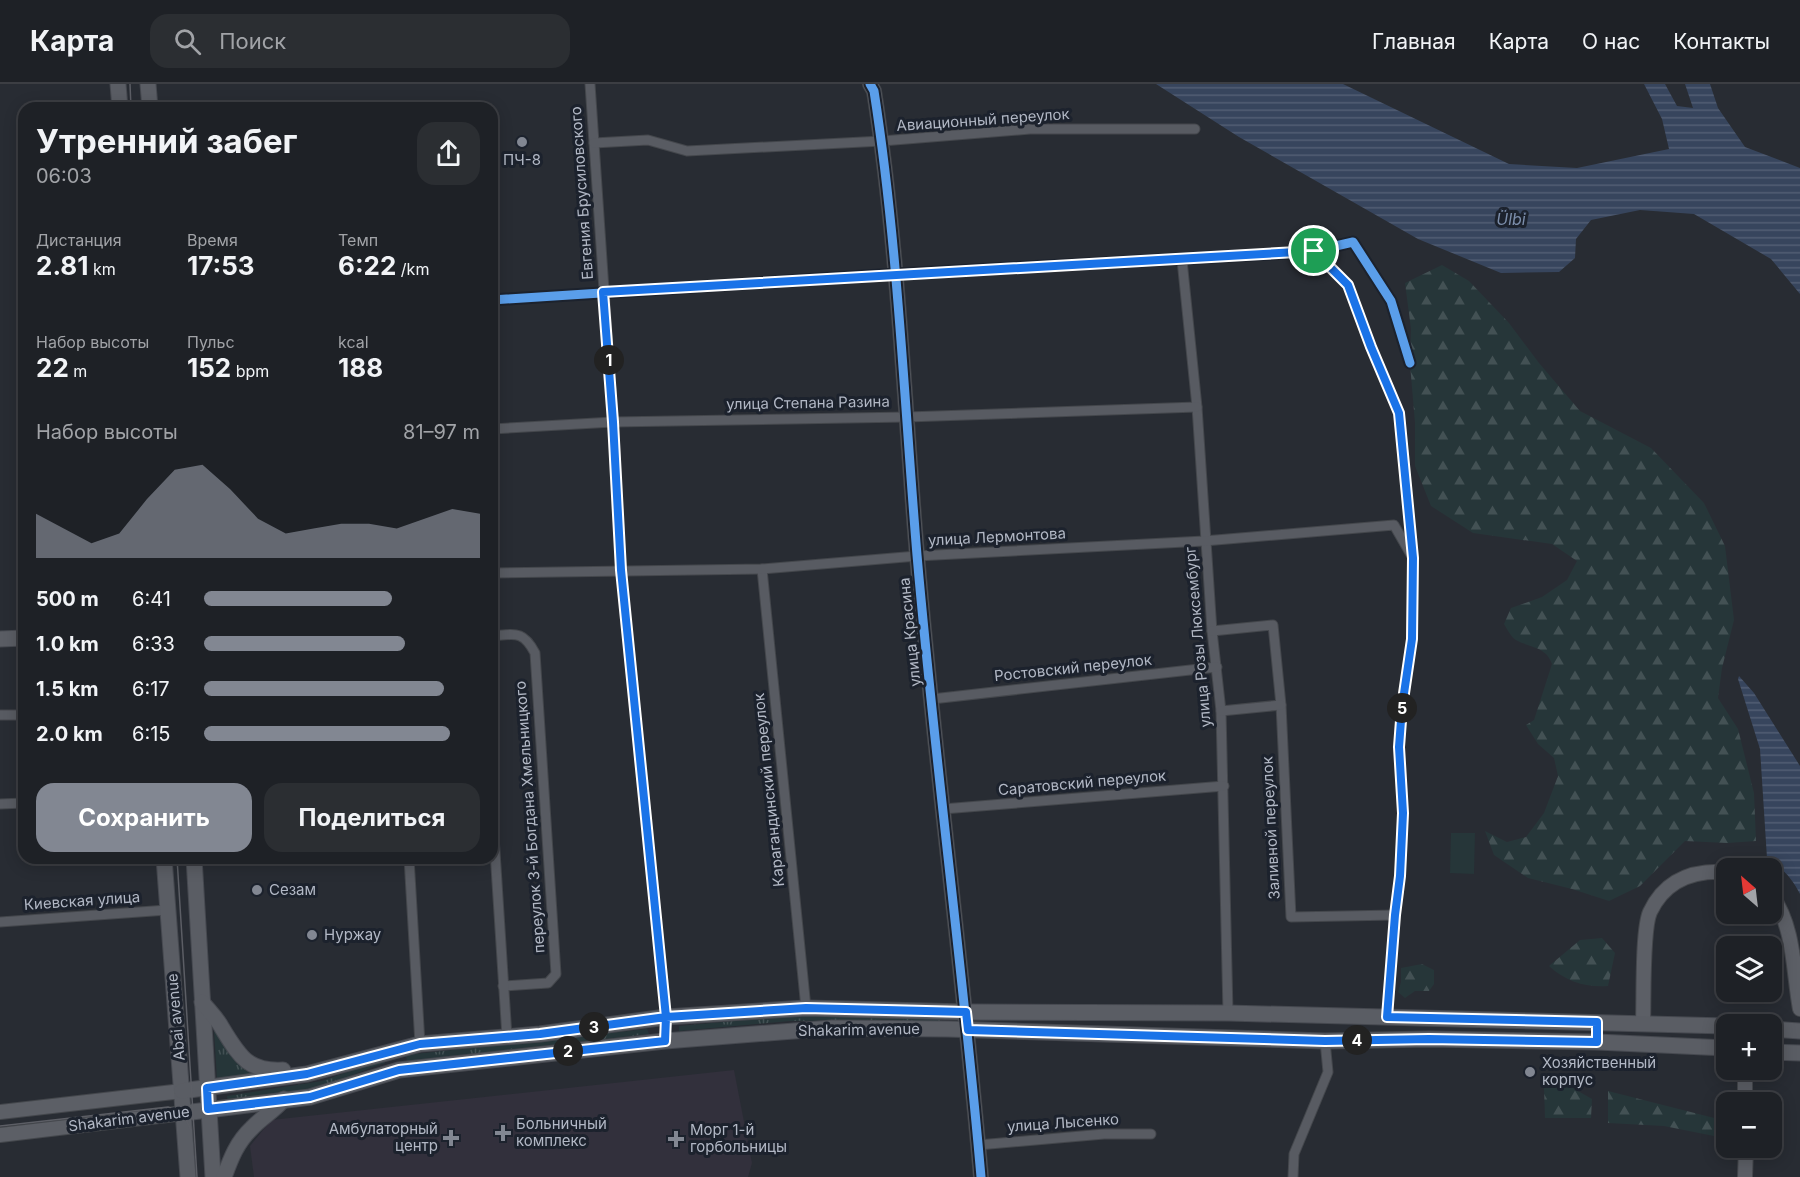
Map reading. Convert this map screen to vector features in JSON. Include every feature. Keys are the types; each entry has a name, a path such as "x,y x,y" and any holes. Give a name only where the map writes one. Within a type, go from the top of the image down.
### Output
{"main road":[{"path":"118,84 120,102"},
{"path":"148,84 150,102"},
{"path":"0,639 18,638"},
{"name":"Abai avenue","path":"164,864 188,1177"},
{"name":"Abai avenue","path":"194,864 213,1177"},
{"path":"202,1002 216,1017 236,1050 248,1064 267,1070 289,1070 299,1075"},
{"name":"Shakarim avenue","path":"182,1091 299,1075 420,1044 540,1034 666,1017 806,1008 966,1012 1228,1012 1597,1022"},
{"path":"1278,1040 1279,1014"},
{"path":"665,1041 666,1017"},
{"path":"1422,1039 1423,1017"},
{"path":"1597,1022 1716,1026"},
{"name":"Shakarim avenue","path":"184,1113 310,1097 399,1070 665,1041 832,1028 1325,1041 1422,1039 1597,1042 1716,1048"},
{"path":"1782,1030 1800,1031"},
{"path":"394,1050 399,1070"},
{"path":"1782,1052 1800,1053"},
{"path":"224,1177 231,1156 242,1139 284,1100"}],"street":[{"name":"Евгения Брусиловского","path":"590,84 621,570 666,1017"},
{"name":"улица Красина","path":"870,84 874,91 882,141 896,274 917,556 968,1030 981,1177"},
{"name":"Авиационный переулок","path":"594,143 648,140 687,152 882,141 1030,129 1195,129"},
{"path":"498,300 896,274 1182,260 1314,251 1353,242 1390,301 1410,363"},
{"path":"1314,251 1348,285 1399,413 1413,558 1412,639 1402,707 1399,747 1403,813 1400,876 1387,1017"},
{"name":"улица Розы Люксембург","path":"1182,260 1197,406 1204,541 1221,711 1228,1012"},
{"name":"улица Степана Разина","path":"498,429 613,422 907,417 1197,406"},
{"name":"улица Лермонтова","path":"498,573 762,569 917,556 1204,541 1394,525 1413,558"},
{"name":"Карагандинский переулок","path":"762,569 806,1008"},
{"name":"Заливной переулок","path":"1212,631 1273,625 1281,705 1291,917 1395,915"},
{"name":"переулок 3-й Богдана Хмельницкого","path":"498,636 519,634 528,641 535,653 556,974 548,983 503,986"},
{"name":"Ростовский переулок","path":"932,699 1216,668"},
{"path":"1221,711 1281,705"},
{"path":"0,715 18,715"},
{"name":"Саратовский переулок","path":"943,809 1224,786"},
{"path":"0,804 18,803"},
{"path":"409,864 420,1044"},
{"path":"496,864 507,1036"},
{"path":"1643,1023 1649,914 1662,892 1685,877 1698,872 1716,872"},
{"name":"Киевская улица","path":"0,922 167,910"},
{"path":"1782,915 1787,930 1800,1009"},
{"path":"1597,1022 1597,1042"},
{"path":"1293,1177 1294,1154 1328,1072 1325,1041"},
{"name":"Shakarim avenue","path":"0,1112 182,1091"},
{"name":"Shakarim avenue","path":"0,1135 184,1113"},
{"name":"улица Лысенко","path":"978,1145 1104,1134 1151,1134"},
{"path":"1745,1177 1746,1158"}],"shaded area":[{"name":"Больничный комплекс","path":"734,1070 752,1163 748,1177 254,1177 250,1146 271,1120"}],"green space":[{"path":"1442,265 1469,281 1509,323 1580,411 1651,448 1704,503 1725,546 1734,620 1722,668 1718,698 1738,729 1754,793 1756,841 1727,843 1685,841 1640,886 1609,901 1528,878 1494,855 1485,831 1507,842 1526,837 1544,813 1558,776 1554,758 1538,744 1526,725 1534,720 1552,664 1542,651 1514,639 1504,624 1511,608 1542,597 1567,580 1577,561 1552,544 1473,533 1431,506 1415,466 1415,423 1410,364 1411,329 1405,283"},
{"path":"1451,833 1475,833 1474,874 1450,873"},
{"path":"1602,938 1615,953 1608,986 1592,986 1576,982 1562,976 1549,966 1580,940"},
{"path":"1422,964 1434,970 1434,984 1429,991 1415,991 1405,998 1398,992 1401,968"},
{"path":"789,1016 939,1017 940,1022 790,1021 679,1031 679,1026"},
{"path":"214,1028 263,1074 217,1079"},
{"path":"647,1029 649,1034 407,1061 406,1055"},
{"path":"384,1059 385,1063 320,1087 228,1102 227,1096 322,1081"},
{"path":"1571,1087 1592,1099 1591,1118 1545,1118 1544,1088"},
{"path":"1608,1091 1716,1118 1716,1136 1664,1126 1608,1123"}],"water":[{"name":"Ülbi","path":"1156,84 1343,84 1509,164 1577,168 1669,149 1662,119 1644,84 1665,84 1677,106 1693,108 1685,84 1710,84 1718,108 1745,147 1800,168 1800,294 1771,259 1694,214 1640,210 1591,220 1576,239 1575,258 1559,272 1501,273 1418,239 1239,137"},
{"path":"1739,676 1754,693 1800,766 1800,894 1794,883 1782,870 1782,858 1767,858 1760,749"}],"tram line":[{"path":"130,84 131,102"},
{"path":"177,864 197,1177"},
{"path":"0,1126 168,1107 183,1113 191,1130"}],"cycle path":[{"path":"870,84 874,91 889,207 924,633 981,1177"},
{"path":"498,300 896,274 1289,253 1314,251 1353,242 1391,301 1410,363"}],"place":[{"name":"ПЧ-8","path":"522,142"},
{"name":"Сезам","path":"257,890"},
{"name":"Нуржау","path":"312,935"},
{"name":"Хозяйственный корпус","path":"1530,1072"},
{"name":"Больничный комплекс","path":"503,1133"},
{"name":"Амбулаторный центр","path":"451,1138"},
{"name":"Морг 1-й горбольницы","path":"676,1139"}],"route":[{"path":"1314,251 603,292 621,570 666,1017 665,1041 399,1070 310,1097 208,1109 207,1088 307,1074 420,1044 540,1034 666,1017 806,1008 966,1012 968,1030 1325,1041 1429,1039 1597,1042 1597,1022 1387,1017 1400,876 1403,813 1399,747 1402,707 1412,639 1413,558 1399,413 1348,285 1314,251"}]}
